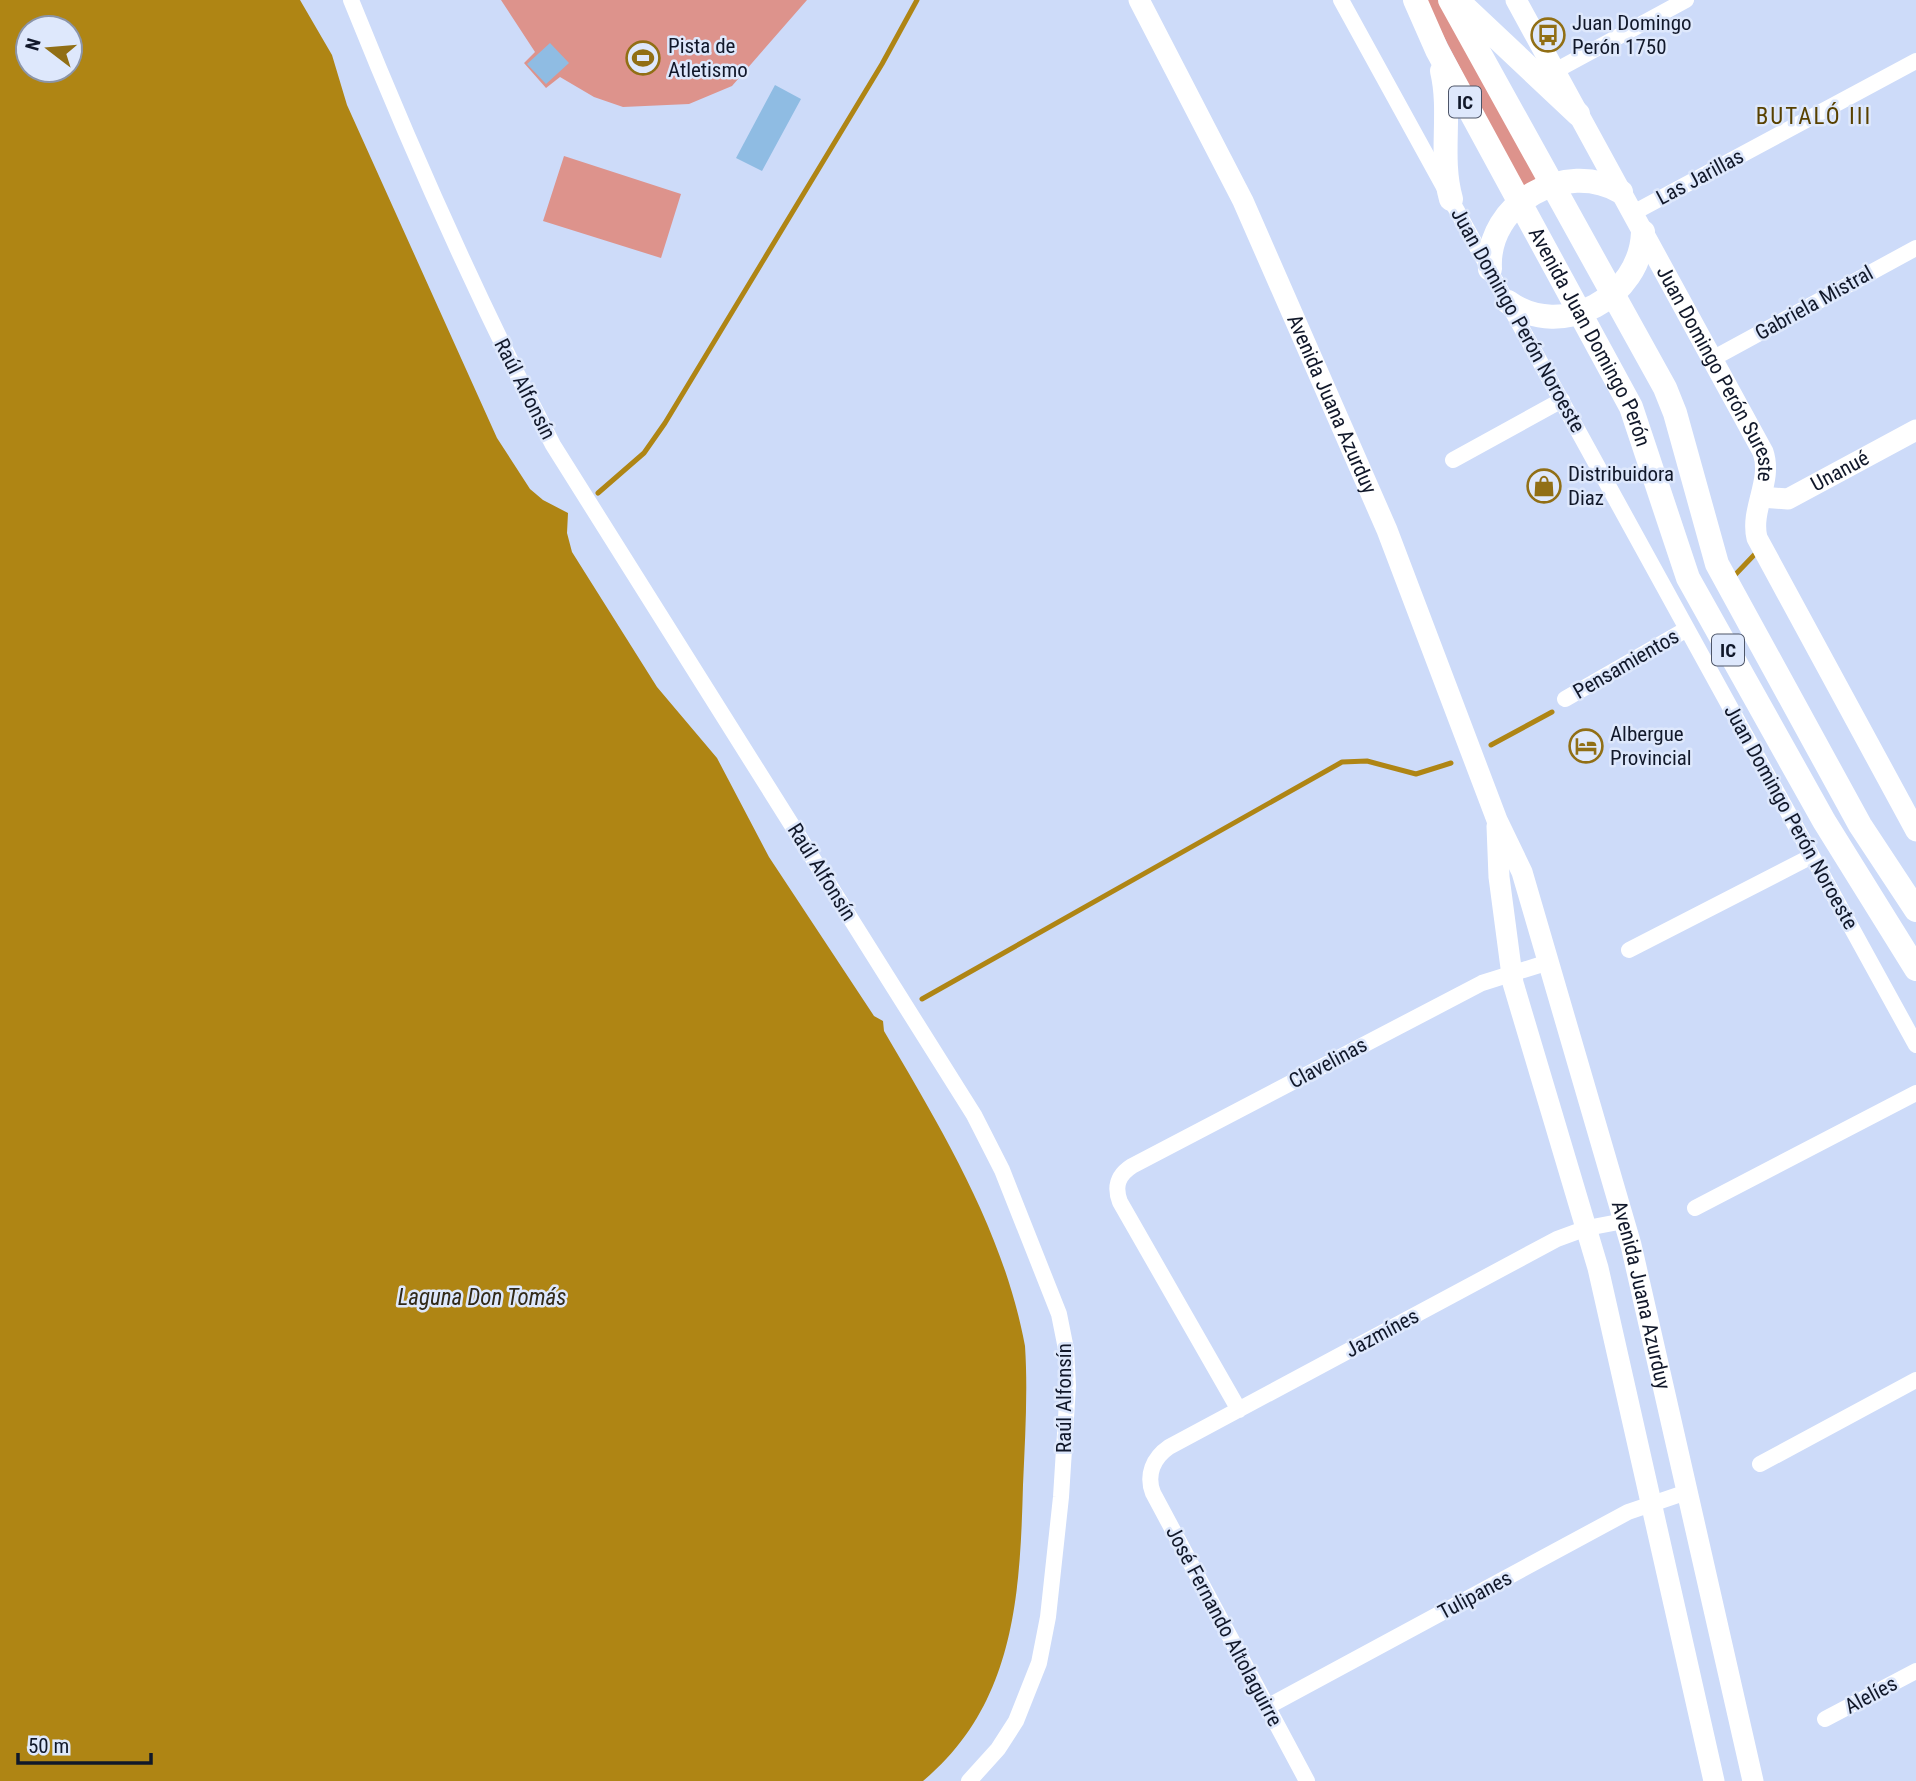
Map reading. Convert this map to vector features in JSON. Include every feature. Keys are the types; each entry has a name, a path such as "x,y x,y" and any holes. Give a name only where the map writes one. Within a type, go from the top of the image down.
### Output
{"main road":[{"name":"Avenida Juan Domingo Perón","path":"1415,0 1437,50 1634,414 1688,578 1824,821 1916,969"},
{"name":"Avenida Juan Domingo Perón","path":"1450,0 1670,400 1717,564 1860,825 1916,909"},
{"path":"1457,0 1578,114"},
{"path":"1437,50 1446,88 1446,175 1451,199"},
{"path":"1490,269 1492,244 1499,226 1520,202 1552,186 1587,180 1632,212 1635,268 1612,293 1580,313 1548,317 1523,311 1508,302"}],"street":[{"name":"Raúl Alfonsín","path":"351,0 410,146 521,384 553,445 974,1115 1002,1171 1059,1314 1068,1362 1068,1399 1046,1633 1035,1679 1020,1714 998,1749 969,1781"},
{"name":"Avenida Juana Azurduy","path":"1139,0 1243,201 1379,512 1497,820 1522,872 1624,1221 1753,1781"},
{"name":"Juan Domingo Perón Noroeste","path":"1341,0 1916,1045"},
{"name":"Juan Domingo Perón Sureste","path":"1516,0 1764,456 1766,471 1756,523 1757,538 1914,822"},
{"path":"1555,71 1686,0"},
{"name":"Las Jarillas","path":"1632,212 1916,61"},
{"name":"Gabriela Mistral","path":"1712,359 1916,248"},
{"path":"1452,460 1562,400"},
{"name":"Unanué","path":"1761,497 1788,499 1916,430"},
{"name":"Pensamientos","path":"1565,699 1687,629"},
{"name":"Avenida Juana Azurduy","path":"1497,820 1499,877 1511,973 1587,1228 1714,1781"},
{"path":"1629,950 1812,856"},
{"name":"Clavelinas","path":"1239,1410 1120,1202 1117,1182 1132,1166 1474,987 1549,962"},
{"path":"1695,1208 1916,1093"},
{"name":"Jazmínes","path":"1152,1468 1169,1447 1557,1238 1587,1228 1624,1221"},
{"path":"1760,1464 1916,1380"},
{"name":"José Fernando Altolaguirre","path":"1152,1468 1150,1481 1153,1493 1307,1781"},
{"name":"Tulipanes","path":"1268,1707 1628,1512 1687,1492"},
{"name":"Alelíes","path":"1825,1719 1916,1671"}],"shaded area":[{"name":"Pista de Atletismo","path":"501,0 807,0 732,86 689,104 623,107 594,97 560,77 546,88 524,63 535,52"},
{"path":"1425,0 1443,0 1538,179 1525,188 1521,186"},
{"path":"564,156 681,194 661,258 543,221"}],"water":[{"name":"Laguna Don Tomás","path":"0,0 300,0 332,55 347,105 497,438 530,489 543,500 568,513 567,533 572,552 657,687 717,758 769,857 874,1016 883,1021 884,1031 949,1144 1002,1263 1025,1346 1022,1526 1014,1607 994,1683 977,1718 954,1751 923,1781 0,1781"}],"building":[{"path":"550,43 569,63 546,84 527,64"},
{"path":"775,85 801,99 762,171 736,158"}],"waterway":[{"path":"598,493 644,453 665,423 882,64 917,0"},
{"path":"1734,576 1755,554"},
{"path":"1491,745 1552,712"},
{"path":"922,999 1342,762 1367,761 1416,774 1451,763"}],"place":[{"name":"Juan Domingo Perón 1750","path":"1548,35"},
{"name":"Pista de Atletismo","path":"643,58"},
{"name":"Distribuidora Diaz","path":"1544,486"},
{"name":"Albergue Provincial","path":"1586,746"}],"district":[{"name":"BUTALÓ III","path":"1814,116"}]}
